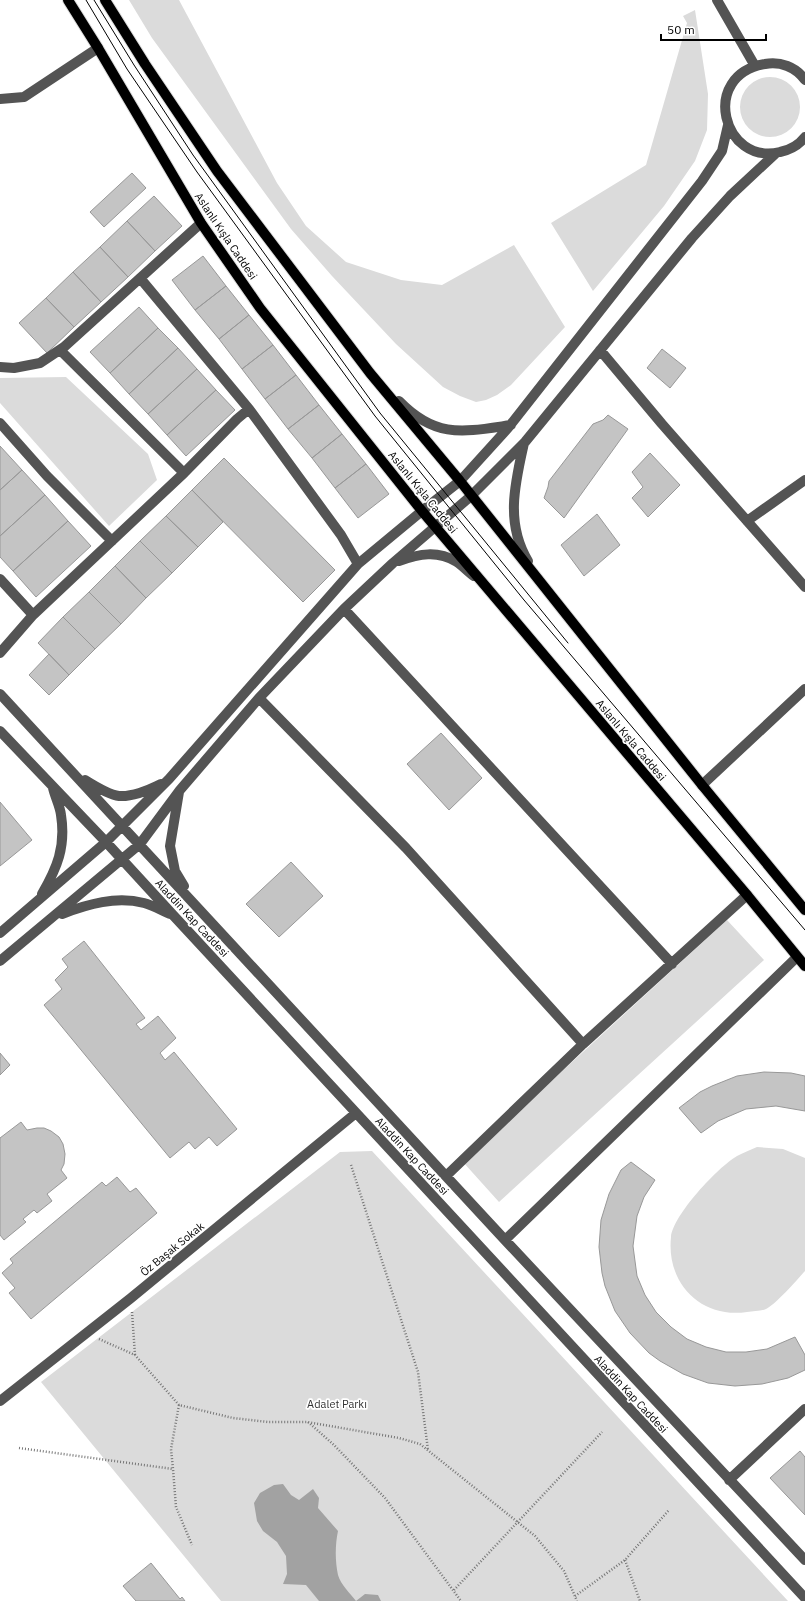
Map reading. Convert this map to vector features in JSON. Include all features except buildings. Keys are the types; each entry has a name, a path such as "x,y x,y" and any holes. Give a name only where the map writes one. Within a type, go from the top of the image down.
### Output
{"main road":[{"name":"Aslanlı Kışla Caddesi","path":"68,0 201,223 260,308 434,526 747,895 805,966"},
{"path":"104,0 217,171 370,373 537,576 702,785 805,910"}],"street":[{"path":"717,0 755,66"},
{"path":"0,99 24,97 98,48"},
{"path":"805,68 774,62 744,70 733,82 726,96 725,111 728,125 735,138 746,147 760,153 775,154 789,150 801,142 805,137"},
{"path":"789,66 802,75 805,80"},
{"path":"0,933 106,842 170,779 358,564 460,481 511,425 702,181 722,151 728,125"},
{"path":"0,962 140,844 180,790 259,698 344,609 434,526 471,496 525,442 692,238 730,196 775,154"},
{"path":"0,367 14,368 40,363 60,350 201,223"},
{"path":"140,278 249,409 341,535 358,564"},
{"path":"60,350 184,473"},
{"path":"600,350 662,424 805,587"},
{"path":"370,373 411,414 431,426 452,430 476,430 511,425"},
{"path":"0,652 33,615 184,473 237,419 249,409"},
{"path":"0,423 47,476 112,541"},
{"path":"525,442 515,486 514,518 522,551 537,576"},
{"path":"748,521 805,480"},
{"path":"394,563 419,554 439,556 456,562 482,583"},
{"path":"0,579 33,615"},
{"path":"344,609 672,964"},
{"path":"702,785 805,689"},
{"name":"Aladdin Kap Caddesi","path":"0,694 446,1176 805,1560"},
{"path":"259,698 406,848 583,1044"},
{"name":"Aladdin Kap Caddesi","path":"0,731 106,842 805,1598"},
{"path":"69,768 94,786 118,796 144,792 170,779"},
{"path":"38,901 54,873 63,844 61,814 51,785"},
{"path":"180,790 170,846 175,871 191,900"},
{"path":"446,1176 583,1044 747,895"},
{"path":"53,918 82,906 114,900 144,903 173,915"},
{"path":"506,1240 797,957"},
{"name":"Öz Başak Sokak","path":"0,1401 87,1334 356,1113"},
{"path":"729,1480 805,1409"}],"path":[{"path":"351,1165 418,1372 428,1450"},
{"path":"131,1298 135,1355"},
{"path":"87,1334 135,1355 179,1404 233,1418 268,1422 307,1422 399,1438 420,1444 535,1536 564,1571 577,1601"},
{"path":"179,1404 171,1449 176,1507 192,1545"},
{"path":"307,1422 334,1445 385,1498 461,1601"},
{"path":"454,1590 602,1432"},
{"path":"19,1448 173,1469"},
{"path":"575,1596 625,1560 669,1510"},
{"path":"625,1560 640,1601"}],"green space":[{"path":"129,0 179,0 277,183 306,226 346,262 401,280 442,285 514,245 565,327 511,385 497,395 486,400 476,402 443,387 396,344 332,276 291,229 152,38"},
{"path":"695,10 708,94 707,130 695,161 664,206 593,291 551,223 646,165 687,23 683,16"},
{"path":"764,77 776,77 787,82 795,90 800,101 798,119 787,132 776,137 764,137 753,132 745,124 740,113 740,101 745,90 753,82"},
{"path":"66,377 148,454 157,480 109,526 0,403 0,378"},
{"path":"727,920 764,960 499,1202 463,1162"},
{"path":"757,1147 783,1149 805,1158 805,1271 780,1298 766,1309 759,1311 730,1313 715,1310 701,1303 690,1294 681,1283 674,1269 671,1254 671,1237 679,1217 708,1181 737,1156"},
{"name":"Adalet Parkı","path":"372,1151 788,1601 221,1601 41,1382 340,1152"}],"shaded area":[{"path":"283,1484 291,1495 299,1500 313,1489 319,1498 318,1508 338,1531 336,1542 336,1564 339,1579 356,1601 319,1601 306,1585 283,1584 287,1574 286,1556 277,1542 263,1531 257,1521 254,1503 260,1493 274,1485"},
{"path":"365,1594 378,1595 381,1601 356,1601"}],"tram line":[{"path":"86,0 127,69 197,172 375,416 524,600 805,930"},
{"path":"94,0 134,65 193,155 380,413 568,643"}]}
